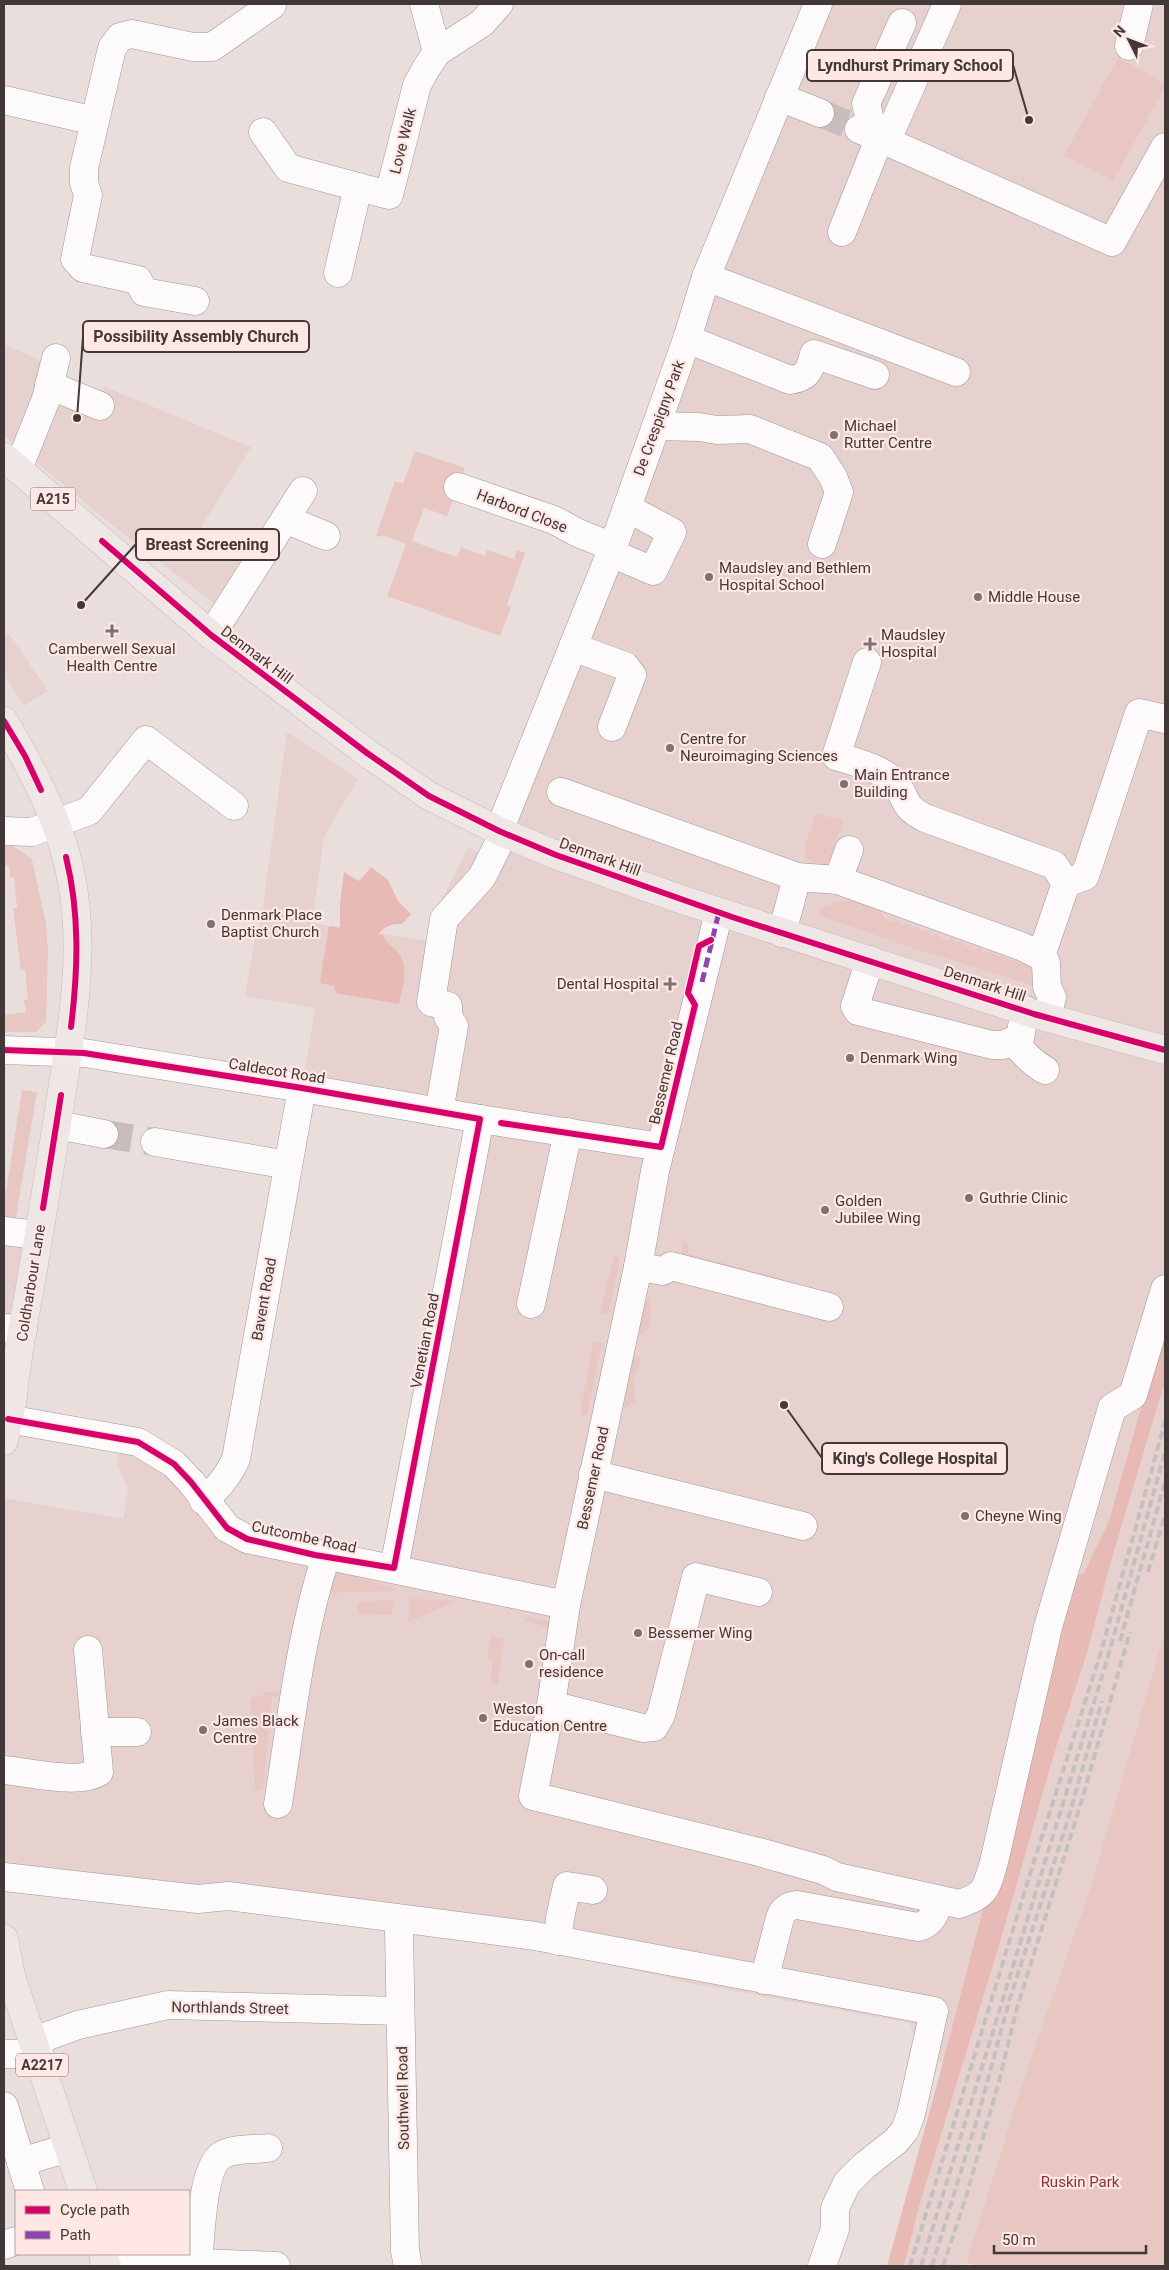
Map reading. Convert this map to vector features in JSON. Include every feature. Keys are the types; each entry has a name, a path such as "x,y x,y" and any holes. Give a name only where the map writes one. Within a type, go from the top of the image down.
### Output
{"main road":[{"name":"Denmark Hill","path":"11,463 211,636 367,753 421,790 502,832 556,855 782,933 1035,1014 1165,1050"},
{"name":"Coldharbour Lane","path":"4,721 25,756 55,824 72,878 78,933 76,989 57,1125 38,1235 13,1328 6,1430"},
{"name":"A2217","path":"4,1939 11,1976 83,2190"}],"street":[{"path":"424,4 437,52"},
{"name":"Love Walk","path":"358,187 389,194 417,85 437,52 482,23 499,4"},
{"name":"De Crespigny Park","path":"439,1112 454,1026 448,1017 448,1006 431,1002 444,919 482,877 502,832 612,550 687,339 706,277 818,4"},
{"path":"842,232 875,135 947,4"},
{"path":"1129,46 1139,4"},
{"path":"195,302 144,292 138,280 83,268 75,259 88,195 84,183 84,168 112,48 120,37 132,34 193,47 212,46 272,5"},
{"path":"902,23 866,104 875,135 1112,242 1165,147"},
{"path":"779,97 820,114"},
{"path":"4,100 95,121"},
{"path":"263,132 288,168 358,187 338,273"},
{"path":"706,277 956,372"},
{"path":"687,339 790,380 802,378 808,371 814,354 875,375"},
{"path":"11,463 46,399 56,358"},
{"path":"49,385 100,406"},
{"path":"656,426 699,426 717,430 750,429 820,457 829,470 839,492 822,544"},
{"name":"Harbord Close","path":"458,487 554,520 652,571 672,532 627,508"},
{"path":"211,636 303,491"},
{"path":"285,520 326,536"},
{"path":"573,647 625,666 632,675 612,727"},
{"path":"867,662 836,756 882,772 900,789 906,805 912,812 1054,865 1066,882"},
{"path":"1066,882 1086,876 1138,713 1165,719"},
{"path":"4,831 32,832 89,811 146,740 234,806"},
{"path":"561,792 797,877 838,880 976,929 1041,956 1046,963 1047,986 1037,995 1035,1014 1020,1038 1003,1045 992,1045 858,1011 855,1006 870,960"},
{"path":"838,880 849,850"},
{"path":"782,933 797,877"},
{"path":"1041,956 1066,882"},
{"name":"Bessemer Road","path":"719,912 661,1147 638,1267 566,1605 551,1704 533,1796 759,1852 823,1870 837,1877 939,1900"},
{"path":"1014,1042 1026,1056 1045,1070"},
{"name":"Caldecot Road","path":"4,1050 84,1053 480,1119 536,1117 568,1132 661,1147"},
{"name":"Bavent Road","path":"203,1500 217,1489 228,1476 236,1459 302,1088"},
{"name":"Venetian Road","path":"394,1568 480,1119"},
{"path":"57,1125 104,1134"},
{"path":"531,1304 568,1132"},
{"path":"155,1142 288,1165"},
{"path":"4,1231 38,1235"},
{"path":"638,1267 663,1271 671,1266 829,1307"},
{"path":"764,1980 782,1912 789,1906 797,1905 918,1927 925,1925 930,1920 936,1911 939,1900 959,1904 973,1900 985,1890 994,1862 1048,1627 1109,1418 1112,1408 1133,1395 1165,1289"},
{"name":"Cutcombe Road","path":"6,1430 138,1442 174,1464 192,1482 203,1500 227,1528 246,1539 566,1605"},
{"path":"594,1474 803,1526"},
{"path":"278,1804 306,1637 318,1580 326,1556"},
{"path":"551,1704 643,1728 654,1727 661,1715 696,1577 758,1592"},
{"path":"4,1770 79,1778 92,1777 99,1772 88,1650"},
{"path":"95,1732 137,1732"},
{"path":"4,1877 198,1899 228,1896 558,1941 934,2011 912,2114 905,2130 896,2141 846,2183 835,2208 835,2229 822,2266"},
{"path":"558,1941 566,1886 592,1890"},
{"name":"Southwell Road","path":"398,1930 405,2251 408,2266"},
{"name":"Northlands Street","path":"4,2054 36,2047 78,2025 168,2006 400,2011"},
{"path":"4,2106 30,2190"},
{"path":"21,2162 68,2148"},
{"path":"198,2263 207,2181 214,2162 222,2155 268,2148"},
{"path":"105,2260 276,2266"}],"shaded area":[{"path":"818,4 1165,4 1165,1631 1091,1886 1021,2087 965,2266 887,2266 943,2063 909,2053 914,2039 910,2023 684,1982 489,1936 417,1926 4,1892 4,1498 123,1519 128,1490 117,1464 121,1439 138,1442 227,1528 394,1568 479,1124 302,1088 315,1008 245,996 255,936 258,937 259,934 287,732 358,779 324,837 312,923 429,941 433,917 468,847 483,855"},
{"path":"4,344 44,362 36,384 95,409 105,387 251,447 200,529 246,567 220,608 110,523 4,436"},
{"path":"9,634 48,691 24,706 4,675 4,637"},
{"path":"371,867 388,880 398,901 411,914 402,924 389,926 379,934 383,935 387,942 396,950 403,962 404,976 399,1004 336,993 334,986 320,983 329,926 340,928 340,904 344,872 359,881"},
{"path":"4,1236 37,1241 23,1329 4,1327"},
{"path":"1161,1338 1165,1339 1165,1381 1111,1561 1087,1653 1053,1757 1000,1942 920,2203 905,2261 903,2266 887,2266 938,2081 1070,1578 1084,1573 1109,1521"}],"green space":[{"path":"1118,58 1165,84 1165,87 1113,181 1064,155"},
{"path":"415,451 465,468 447,516 424,508 412,541 457,557 461,547 485,556 487,550 514,559 517,550 525,553 507,605 511,607 500,636 387,596 406,544 382,535 381,537 376,536 395,481 403,484"},
{"path":"816,814 843,820 828,867 806,860 804,848"},
{"path":"4,845 11,845 32,859 46,924 48,951 46,1022 36,1032 4,1032 4,1015 26,1012 24,1000 28,999 25,970 21,970 13,908 17,908 14,877 10,877 9,866 4,866"},
{"path":"847,900 883,906 882,911 887,922 891,920 892,923 899,920 901,926 908,924 912,929 917,926 922,932 928,930 931,936 938,933 945,941 952,939 956,944 961,941 964,946 971,945 974,950 980,948 984,953 988,952 1035,968 1036,986 909,947 818,915 819,908"},
{"path":"22,1090 37,1092 16,1217 4,1222 4,1204"},
{"path":"684,1242 688,1243 688,1254 783,1279 782,1285 683,1257 681,1252"},
{"path":"614,1256 620,1258 608,1314 600,1312"},
{"path":"650,1296 649,1328 634,1340 638,1312"},
{"path":"593,1342 602,1343 587,1416 580,1414"},
{"path":"625,1354 642,1358 633,1381 636,1400 626,1408 621,1406"},
{"path":"339,1571 396,1589 394,1591 325,1593 331,1575 335,1576"},
{"path":"393,1599 392,1615 357,1614 358,1603"},
{"path":"410,1599 459,1600 408,1622"},
{"path":"526,1617 554,1622 553,1629 524,1620"},
{"name":"Ruskin Park","path":"1165,1631 1165,2266 980,2266 966,2263 1021,2087 1091,1886"},
{"path":"490,1636 504,1638 498,1684 490,1683 493,1660 487,1659"},
{"path":"281,1691 280,1696 272,1697 263,1789 255,1790 251,1698 262,1696 264,1692"}],"tunnel":[{"path":"820,113 859,129"},
{"path":"104,1134 155,1142"}],"railway":[{"path":"910,2266 1030,1874 1101,1652 1165,1422"},
{"path":"921,2266 1107,1660 1165,1452"},
{"path":"1120,1641 1165,1482"},
{"path":"1148,1572 1165,1515"},
{"path":"943,2266 966,2197 999,2081 1017,2008 1081,1803 1130,1632"},
{"path":"932,2266 978,2116 1010,1998 1066,1826 1102,1701"}],"marked path":[{"path":"702,982 719,912"}],"cycle path":[{"path":"102,541 211,635 367,753 429,796 499,831 556,855 732,917 1034,1014 1165,1050"},
{"path":"4,721 25,756 41,790"},
{"path":"66,857 71,878 76,921 76,963 71,1027"},
{"path":"501,1123 661,1147 695,1005 688,993 699,946 711,940"},
{"path":"4,1050 84,1053 480,1119 394,1568 315,1555 247,1539 227,1528 191,1482 174,1464 138,1442 8,1419"},
{"path":"43,1208 61,1095"}],"place":[{"name":"Lyndhurst Primary School","path":"1029,120"},
{"name":"Possibility Assembly Church","path":"77,418"},
{"name":"Michael Rutter Centre","path":"834,435"},
{"name":"Maudsley and Bethlem Hospital School","path":"709,577"},
{"name":"Middle House","path":"978,597"},
{"name":"Breast Screening","path":"81,605"},
{"name":"Camberwell Sexual Health Centre","path":"112,631"},
{"name":"Maudsley Hospital","path":"870,644"},
{"name":"Centre for Neuroimaging Sciences","path":"670,748"},
{"name":"Main Entrance Building","path":"844,784"},
{"name":"Denmark Place Baptist Church","path":"211,924"},
{"name":"Dental Hospital","path":"670,984"},
{"name":"Denmark Wing","path":"850,1058"},
{"name":"Guthrie Clinic","path":"969,1198"},
{"name":"Golden Jubilee Wing","path":"825,1210"},
{"name":"King's College Hospital","path":"784,1405"},
{"name":"Cheyne Wing","path":"965,1516"},
{"name":"Bessemer Wing","path":"638,1633"},
{"name":"On-call residence","path":"529,1664"},
{"name":"Weston Education Centre","path":"483,1718"},
{"name":"James Black Centre","path":"203,1730"}]}
